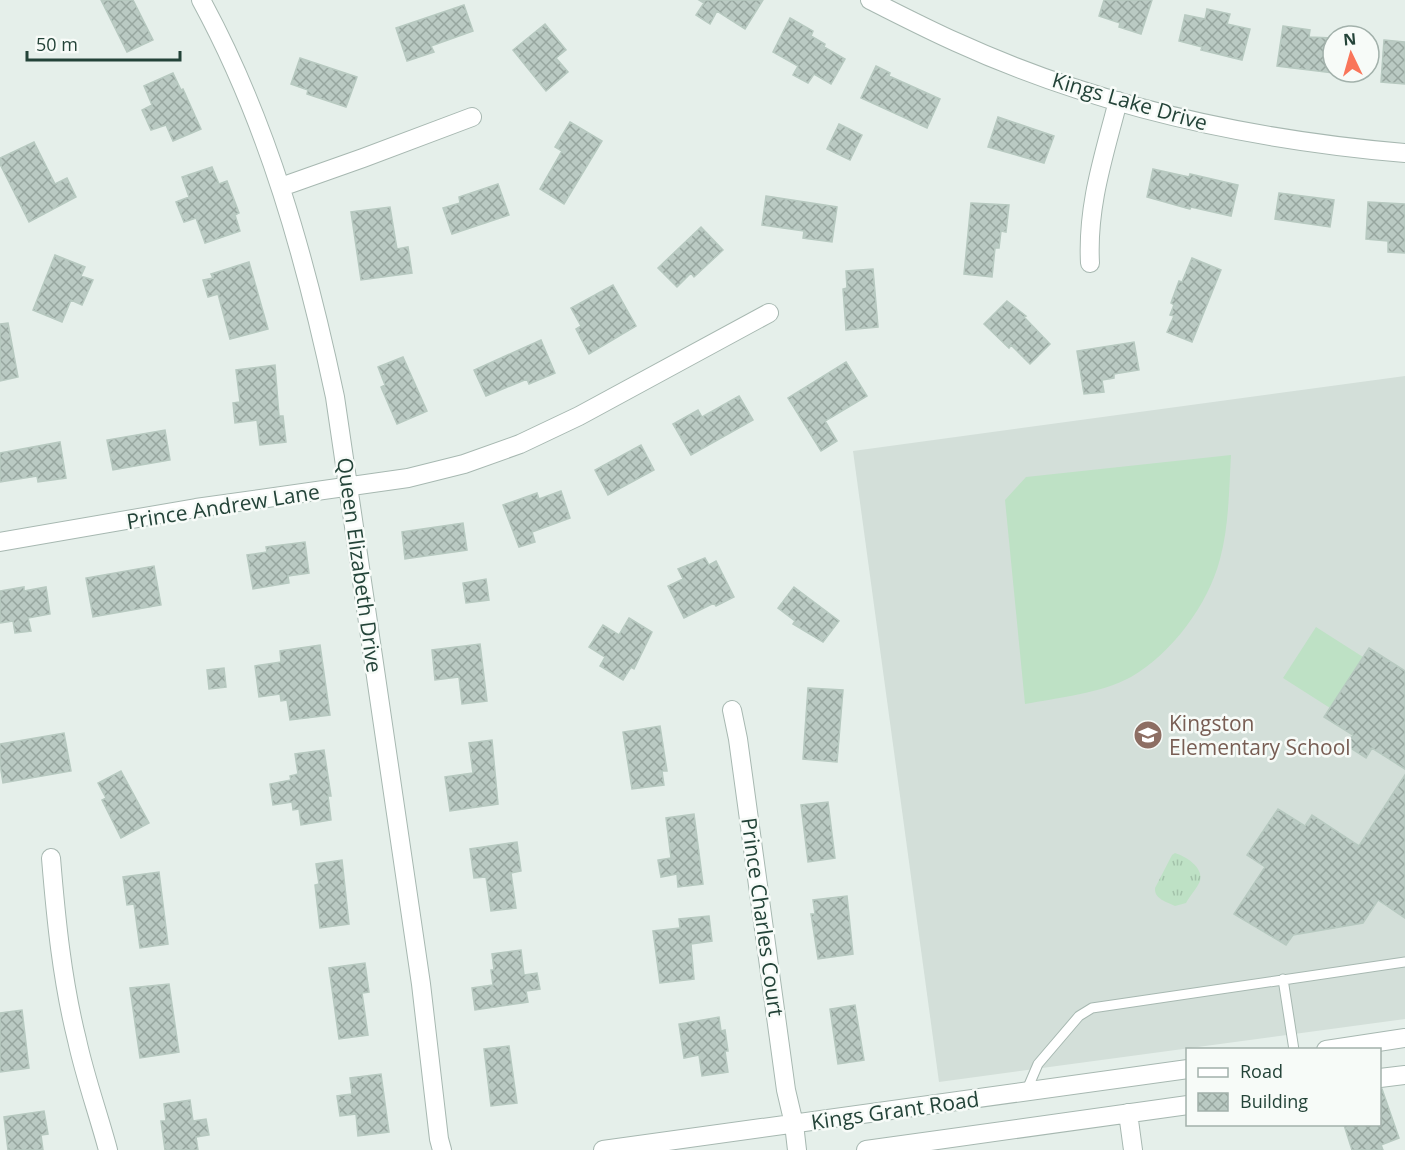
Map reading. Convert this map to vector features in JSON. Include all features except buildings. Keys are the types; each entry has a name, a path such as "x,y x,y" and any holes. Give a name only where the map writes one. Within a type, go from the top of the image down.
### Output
{"street":[{"name":"Queen Elizabeth Drive","path":"201,0 245,95 280,187 316,309 336,397 421,984 442,1150"},
{"name":"Kings Lake Drive","path":"870,0 957,43 1038,75 1118,101 1184,119 1265,135 1347,148 1405,153"},
{"path":"1090,263 1091,207 1118,101"},
{"path":"280,187 472,117"},
{"name":"Prince Andrew Lane","path":"0,542 196,508 350,487 464,464 520,444 579,416 769,313"},
{"name":"Prince Charles Court","path":"732,710 740,750 786,1090 797,1150"},
{"path":"51,858 65,984 77,1040 108,1150"},
{"path":"1339,1048 1405,1038"},
{"name":"Kings Grant Road","path":"603,1150 1186,1069"},
{"path":"1381,1078 1405,1075"},
{"name":"Kings Grant Road","path":"866,1150 1186,1105"},
{"path":"1128,1113 1133,1150"}],"lane":[{"path":"1026,1092 1038,1064 1079,1016 1092,1008 1405,962"},
{"path":"1283,979 1294,1048"}],"shaded area":[{"name":"Kingston Elementary School","path":"1405,376 1405,1019 939,1082 853,451"}],"green space":[{"path":"1231,455 1227,521 1220,559 1207,593 1174,641 1146,667 1119,683 1079,694 1025,704 1005,500 1026,477"},
{"path":"1316,627 1363,657 1330,708 1283,678"},
{"path":"1175,853 1193,863 1199,871 1200,881 1186,903 1175,906 1159,897 1155,888"}],"place":[{"name":"Kingston Elementary School","path":"1148,735"}]}
